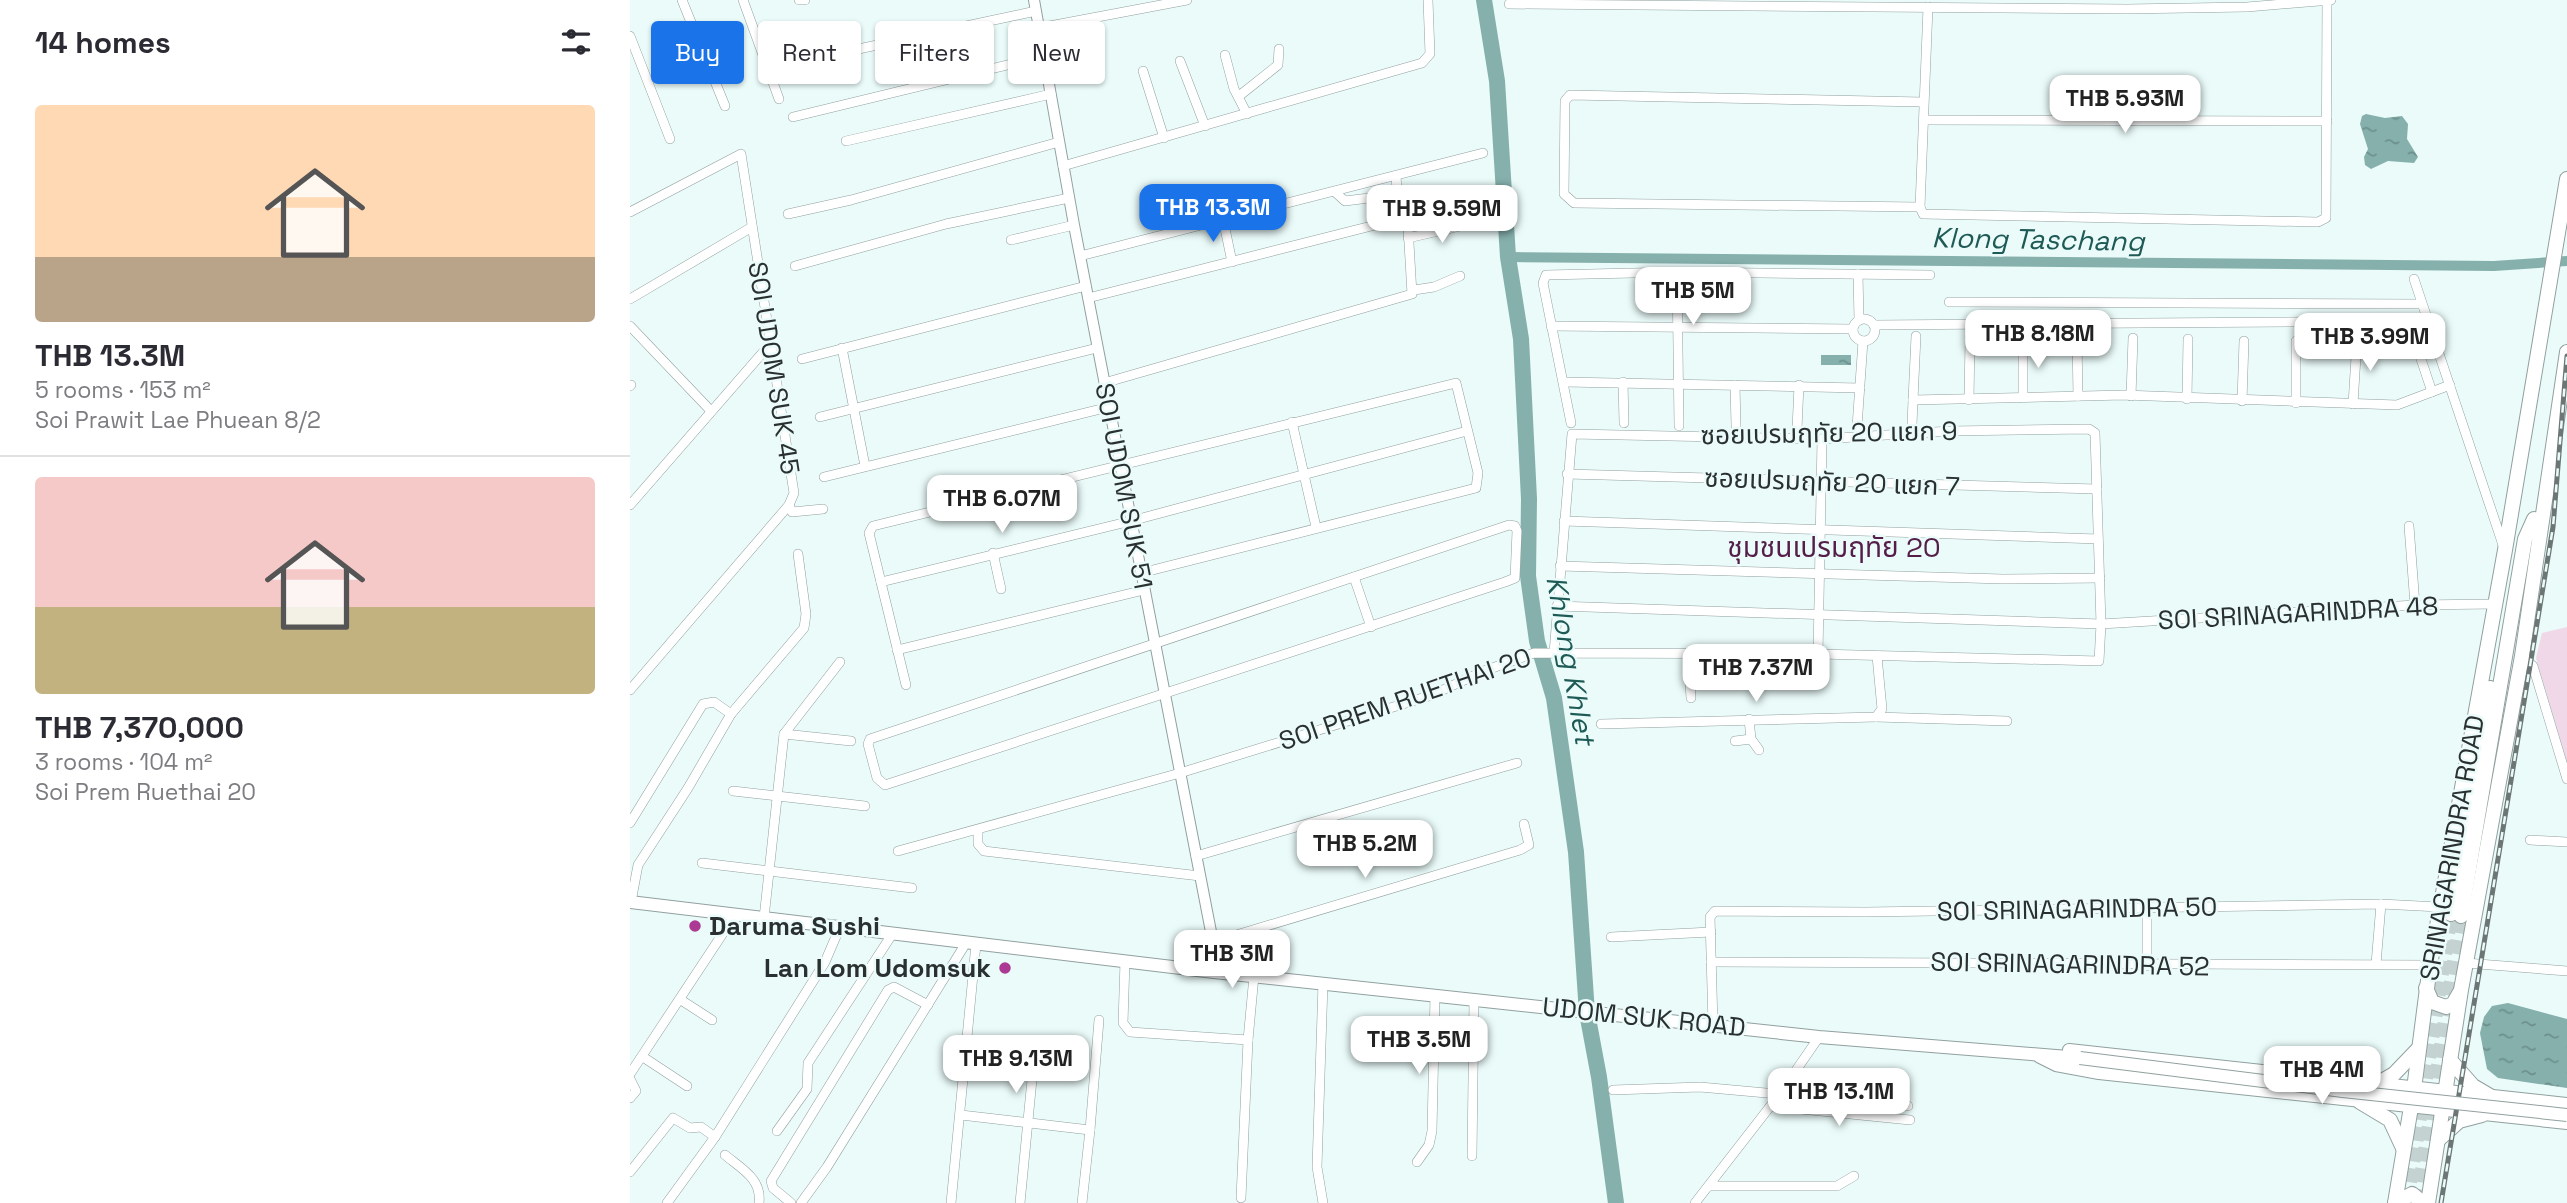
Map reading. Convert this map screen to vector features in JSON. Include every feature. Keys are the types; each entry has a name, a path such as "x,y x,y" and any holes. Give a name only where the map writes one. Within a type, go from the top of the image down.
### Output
{"main road":[{"name":"SRINAGARINDRA ROAD","path":"2451,912 2494,604 2567,179"},
{"path":"2563,212 2567,193"},
{"name":"SRINAGARINDRA ROAD","path":"2426,1203 2461,990 2522,656 2543,498 2567,352"},
{"name":"SRINAGARINDRA ROAD","path":"2451,912 2515,539 2515,494"},
{"name":"SRINAGARINDRA ROAD","path":"2395,1203 2414,1089 2430,965 2451,912 2525,539 2543,498"},
{"name":"UDOM SUK ROAD","path":"631,902 1214,972 1819,1037 2080,1058 2343,1091 2567,1115"},
{"path":"2426,988 2432,1002 2446,1007 2453,1004 2461,990"},
{"path":"2375,1084 2394,1074 2419,1048"},
{"name":"UDOM SUK ROAD","path":"2034,1054 2065,1049 2567,1104"},
{"name":"UDOM SUK ROAD","path":"2034,1054 2056,1065 2099,1073 2567,1123"},
{"path":"2450,1060 2473,1086 2490,1096"},
{"path":"2283,1094 2293,1086 2285,1075"},
{"path":"2524,1119 2515,1115 2511,1108 2517,1102 2525,1100"},
{"path":"2360,1102 2390,1120 2403,1149"},
{"path":"2438,1140 2459,1121 2482,1115"},
{"path":"2395,1203 2412,1194 2426,1203"}],"street":[{"path":"681,0 725,106"},
{"path":"743,0 779,99"},
{"path":"799,0 805,0"},
{"path":"1076,21 1188,0"},
{"path":"1928,6 1920,207 1923,214 2322,221 2326,218 2327,0"},
{"path":"1509,4 2127,9 2247,7 2333,0"},
{"path":"1063,166 1426,61 1430,50 1428,1"},
{"path":"861,47 1035,6"},
{"path":"630,36 670,139"},
{"path":"1239,96 1278,65 1279,49"},
{"path":"1225,55 1247,114"},
{"path":"1180,61 1205,126"},
{"path":"793,117 1008,65"},
{"path":"1143,71 1164,138"},
{"name":"SOI UDOM SUK 51","path":"1049,84 1097,348 1213,942 1214,972"},
{"path":"846,141 1051,94"},
{"path":"1920,207 1574,202 1564,194 1565,101 1570,95 1923,102"},
{"path":"1924,120 2327,121"},
{"path":"788,214 851,200 1059,142"},
{"path":"1080,256 1483,153"},
{"name":"SOI UDOM SUK 45","path":"630,212 741,154 794,493 791,509 630,690"},
{"path":"1335,192 1345,201 1391,194 1398,186 1396,176"},
{"path":"1391,194 1399,207 1408,210 1420,210 1466,198"},
{"path":"795,267 946,224 1069,198"},
{"path":"1223,219 1232,262"},
{"path":"1088,298 1395,220 1404,221 1414,290"},
{"path":"1408,237 1469,224"},
{"path":"1011,240 1074,225"},
{"path":"630,299 752,227"},
{"path":"1677,272 1679,426"},
{"path":"1571,423 1566,382 1543,283 1546,275 1677,272 1930,275"},
{"path":"1858,274 1859,320 1853,329 1854,335 1863,341"},
{"path":"1104,383 1399,298 1414,290 1434,287 1460,276"},
{"path":"2414,279 2505,550"},
{"path":"802,359 1086,286"},
{"path":"1949,302 2421,304"},
{"path":"1859,320 1867,320 1874,325 2292,325 2428,321"},
{"path":"1863,341 1873,336 1874,325"},
{"path":"630,326 711,411"},
{"path":"1551,326 1853,329"},
{"path":"1912,425 1916,336"},
{"path":"1969,400 1970,338"},
{"path":"2131,396 2133,338"},
{"path":"2414,338 2432,392"},
{"path":"2077,339 2078,396"},
{"path":"2186,398 2188,339"},
{"path":"1857,427 1863,341"},
{"path":"2023,341 2023,398"},
{"path":"2242,401 2244,341"},
{"path":"2296,341 2296,403"},
{"path":"2353,404 2357,341"},
{"path":"630,505 771,343"},
{"path":"842,348 865,466"},
{"path":"820,417 1097,348"},
{"path":"906,685 869,533 873,526 1454,381 1478,473 1476,488 1141,573"},
{"path":"1566,382 1678,382 1860,388"},
{"path":"1623,382 1624,423"},
{"path":"1735,385 1735,426"},
{"path":"1797,429 1799,385"},
{"path":"1913,400 2131,396 2397,405 2449,385"},
{"path":"824,477 1109,407"},
{"path":"1292,422 1316,527"},
{"name":"ซอยเปรมฤทัย 20 แยก 9","path":"1567,474 1570,437 1574,433 1822,439 1950,431 2090,429 2095,433 2097,489"},
{"path":"881,582 1131,521 1467,431"},
{"path":"1818,654 1822,439"},
{"path":"1544,653 1557,606 1567,474"},
{"name":"ซอยเปรมฤทัย 20 แยก 7","path":"1567,474 2097,489"},
{"path":"2097,489 2101,624"},
{"path":"791,509 823,509"},
{"path":"1564,521 2098,539"},
{"path":"1508,525 1516,527 1515,578 886,785 877,778 868,744 870,739 1154,641 1354,577 1508,525"},
{"path":"2409,526 2415,605"},
{"path":"993,553 1001,589"},
{"path":"631,902 638,865 688,788 731,714 804,628 806,614 798,554"},
{"path":"1560,566 2003,579 2100,578"},
{"path":"1354,577 1371,627"},
{"path":"897,650 1144,590"},
{"name":"SOI SRINAGARINDRA 48","path":"1557,606 2101,624 2415,605 2494,604"},
{"name":"SOI PREM RUETHAI 20","path":"898,851 1180,773 1432,695 1484,671 1544,653 1818,654 2097,662 2101,656 2101,624"},
{"path":"1688,654 1691,698"},
{"path":"1876,717 1882,709 1877,656"},
{"path":"2522,656 2533,666 2567,779"},
{"path":"764,918 784,734 840,662"},
{"path":"630,823 703,704 715,702 731,714"},
{"path":"1601,724 1876,717 2007,721"},
{"path":"1749,719 1751,739 1759,750"},
{"path":"784,734 851,741"},
{"path":"1735,741 1751,739"},
{"path":"1196,856 1517,762"},
{"path":"733,792 865,806"},
{"path":"1213,942 1520,850 1529,845 1524,824"},
{"path":"978,830 978,844 984,851 1200,876"},
{"path":"2530,840 2567,842"},
{"path":"702,863 912,888"},
{"path":"2376,964 2381,904"},
{"name":"SOI SRINAGARINDRA 50","path":"1711,932 1710,917 1715,911 2147,909 2381,904 2451,912"},
{"path":"2147,909 2147,966"},
{"path":"630,1098 636,1086 630,1076 735,915"},
{"path":"667,1203 715,1137 825,962 840,927"},
{"path":"1611,937 1711,932 1713,1025"},
{"path":"777,1131 807,1089 808,1063 893,933"},
{"path":"801,1203 971,943"},
{"path":"951,1203 961,1115 971,943"},
{"path":"1125,961 1123,1023 1130,1032 1248,1040"},
{"name":"SOI SRINAGARINDRA 52","path":"1712,962 2147,966 2430,965"},
{"path":"2466,963 2567,971"},
{"path":"1241,1198 1248,1040 1254,976"},
{"path":"1323,983 1317,1167 1323,1203"},
{"path":"791,1203 773,1188 771,1181 888,990 894,987 928,1005"},
{"path":"1417,1162 1429,1145 1432,1131 1435,995"},
{"path":"1472,1156 1474,999"},
{"path":"681,1000 712,1020"},
{"path":"1082,1203 1100,1020"},
{"path":"1695,1203 1771,1106 1819,1037"},
{"path":"643,1057 687,1086"},
{"path":"1020,1203 1033,1069"},
{"path":"1613,1090 1700,1087 1908,1105"},
{"path":"1771,1106 1910,1120"},
{"path":"961,1115 1090,1130"},
{"path":"630,1172 673,1118 690,1128 701,1126 715,1137"},
{"path":"725,1155 755,1181 760,1193 759,1203"},
{"path":"1709,1186 1837,1186 1854,1176"}],"shaded area":[{"path":"2567,627 2567,762 2536,658 2542,633"}],"water":[{"path":"2366,114 2385,118 2402,116 2408,124 2407,139 2418,157 2414,163 2388,161 2371,169 2365,165 2364,157 2368,149 2360,124 2362,116"},
{"path":"1821,355 1851,355 1851,365 1821,365"},
{"path":"2508,1003 2567,1019 2567,1088 2498,1078 2487,1069 2480,1033 2484,1017 2492,1006"}],"waterway":[{"name":"Khlong Khlet","path":"1484,0 1497,81 1508,257 1521,339 1529,499 1528,576 1537,641 1554,698 1576,852 1587,1013 1599,1077 1616,1203"},
{"name":"Klong Taschang","path":"1508,257 2494,266 2567,261"}],"tunnel":[{"path":"2407,1203 2451,914"},
{"path":"2417,1203 2461,916"}],"railway":[{"path":"2441,1203 2553,527 2567,356"}],"place":[{"name":"Daruma Sushi","path":"695,926"},
{"name":"Lan Lom Udomsuk","path":"1005,968"}],"district":[{"name":"ชุมชนเปรมฤทัย 20","path":"1834,547"}]}
